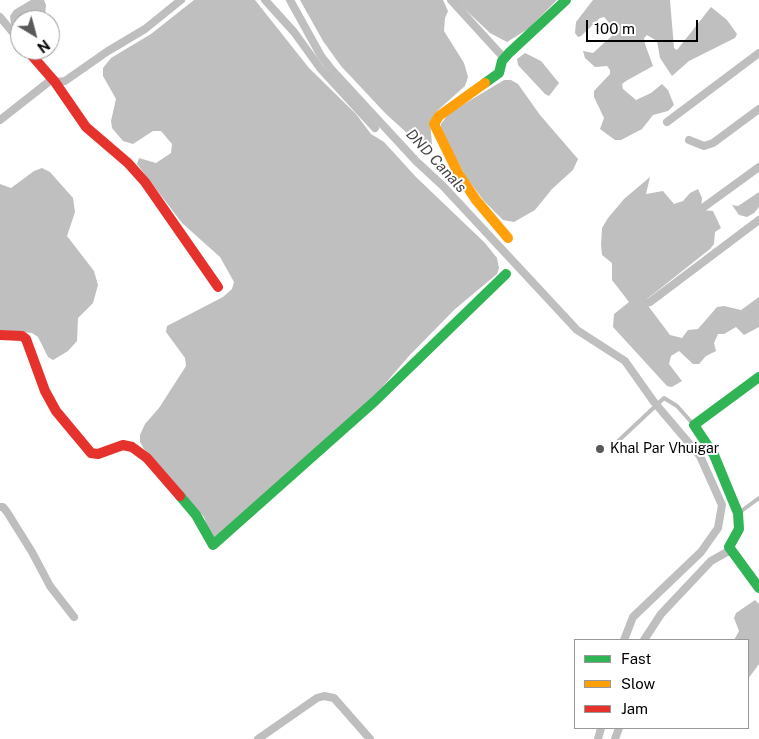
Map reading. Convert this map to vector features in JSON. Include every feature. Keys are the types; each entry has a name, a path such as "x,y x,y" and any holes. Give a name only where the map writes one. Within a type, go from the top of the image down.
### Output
{"street":[{"path":"0,120 53,81 66,81 108,50 145,29 182,0"},
{"path":"264,0 294,32 320,68 375,128"},
{"path":"451,0 504,58"},
{"path":"508,238 476,200 458,173 434,124 439,116 499,72 504,58 566,0"},
{"path":"1,20 10,30"},
{"path":"667,122 759,53"},
{"path":"35,60 86,127 128,164 145,182 218,287"},
{"path":"689,140 704,146 713,143 759,109"},
{"path":"704,207 759,167"},
{"path":"650,302 759,220"},
{"path":"0,335 22,336 26,339 45,391 56,411 91,453 98,454 123,445 132,447 147,458 196,514 213,544 375,401 506,274"},
{"path":"759,377 694,425 714,455 738,513 739,529 729,547 759,588"},
{"path":"0,507 3,507 7,512 50,586 74,617"},
{"path":"645,639 661,614 706,567 718,556 731,552"},
{"path":"258,739 317,698 324,696 334,698 370,739"}],"lane":[{"path":"614,445 664,398 668,399 694,425"},
{"path":"738,513 759,498"}],"shaded area":[{"path":"31,0 44,0 46,5 46,10 14,10"},
{"path":"194,0 255,0 309,68 356,114 371,134 384,142 416,177 485,243 497,258 499,268 497,274 454,310 409,356 365,407 213,541 204,517 144,449 140,442 140,435 145,424 159,408 186,366 185,358 166,332 167,326 223,297 232,289 234,282 220,257 182,223 137,164 139,158 156,163 171,153 172,144 161,131 153,131 133,144 123,141 112,128 111,121 116,99 103,76 103,68 111,58 151,34"},
{"path":"300,0 443,0 448,11 445,18 444,31 464,63 468,77 465,86 437,111 430,121 432,144 425,147 420,145 385,113 341,66 323,41"},
{"path":"455,0 557,0 528,29 507,42 490,33"},
{"path":"593,0 670,0 674,48 677,50 711,7 727,20 737,34 735,38 689,61 672,76 660,58 657,41 647,35 644,38 645,44 653,66 622,84 623,89 636,100 651,93 662,84 668,90 674,105 668,111 653,115 642,129 621,140 615,140 600,129 604,118 594,97 594,91 610,74 610,70 607,66 595,67 585,58 583,51 593,53 614,34 614,28 604,17 600,18 581,36 578,37 575,33 576,22"},
{"path":"525,53 541,61 559,83 549,96 518,65 517,59"},
{"path":"504,80 511,80 518,84 540,115 578,159 573,170 552,189 535,210 514,222 503,220 484,201 466,177 441,131 441,124 449,113"},
{"path":"42,168 50,172 73,198 75,212 67,236 94,271 98,285 93,303 78,318 77,341 68,351 53,360 48,357 38,337 32,333 0,330 0,184 11,188 34,171"},
{"path":"650,177 646,194 663,191 674,204 683,201 690,193 698,189 702,198 701,210 713,211 721,228 715,232 714,244 710,249 647,299 649,307 670,335 682,338 688,330 698,329 717,307 724,306 741,310 759,297 759,327 744,335 736,327 724,334 718,334 714,343 716,351 706,356 699,364 693,364 679,351 671,356 669,364 682,381 672,387 667,386 613,327 614,314 629,302 612,280 612,263 602,255 602,228 608,218 624,199"},
{"path":"759,192 759,207 754,213 747,217 739,215 732,205 738,206"},
{"path":"755,600 759,604 759,664 749,678 749,639 735,639 739,631 734,618 736,613"}],"waterway":[{"name":"DND Canals","path":"290,0 321,56 332,70 577,330 625,361 654,402 700,456 722,505 718,528 701,552 633,617 624,639"},
{"path":"598,739 601,729"}],"traffic: fast":[{"path":"485,83 499,73 502,61 509,53 566,0"},
{"path":"180,496 196,515 213,545 375,401 506,274"},
{"path":"759,377 694,425 714,455 738,513 739,529 729,547 759,588"}],"traffic: slow":[{"path":"485,83 439,116 434,124 458,173 476,200 508,238"}],"traffic: jam":[{"path":"36,60 55,82 86,127 128,163 145,182 218,287"},
{"path":"0,335 22,336 26,339 45,391 56,411 91,453 98,454 123,445 132,447 147,458 180,496"}],"place":[{"name":"Khal Par Vhuigar","path":"600,449"}]}
